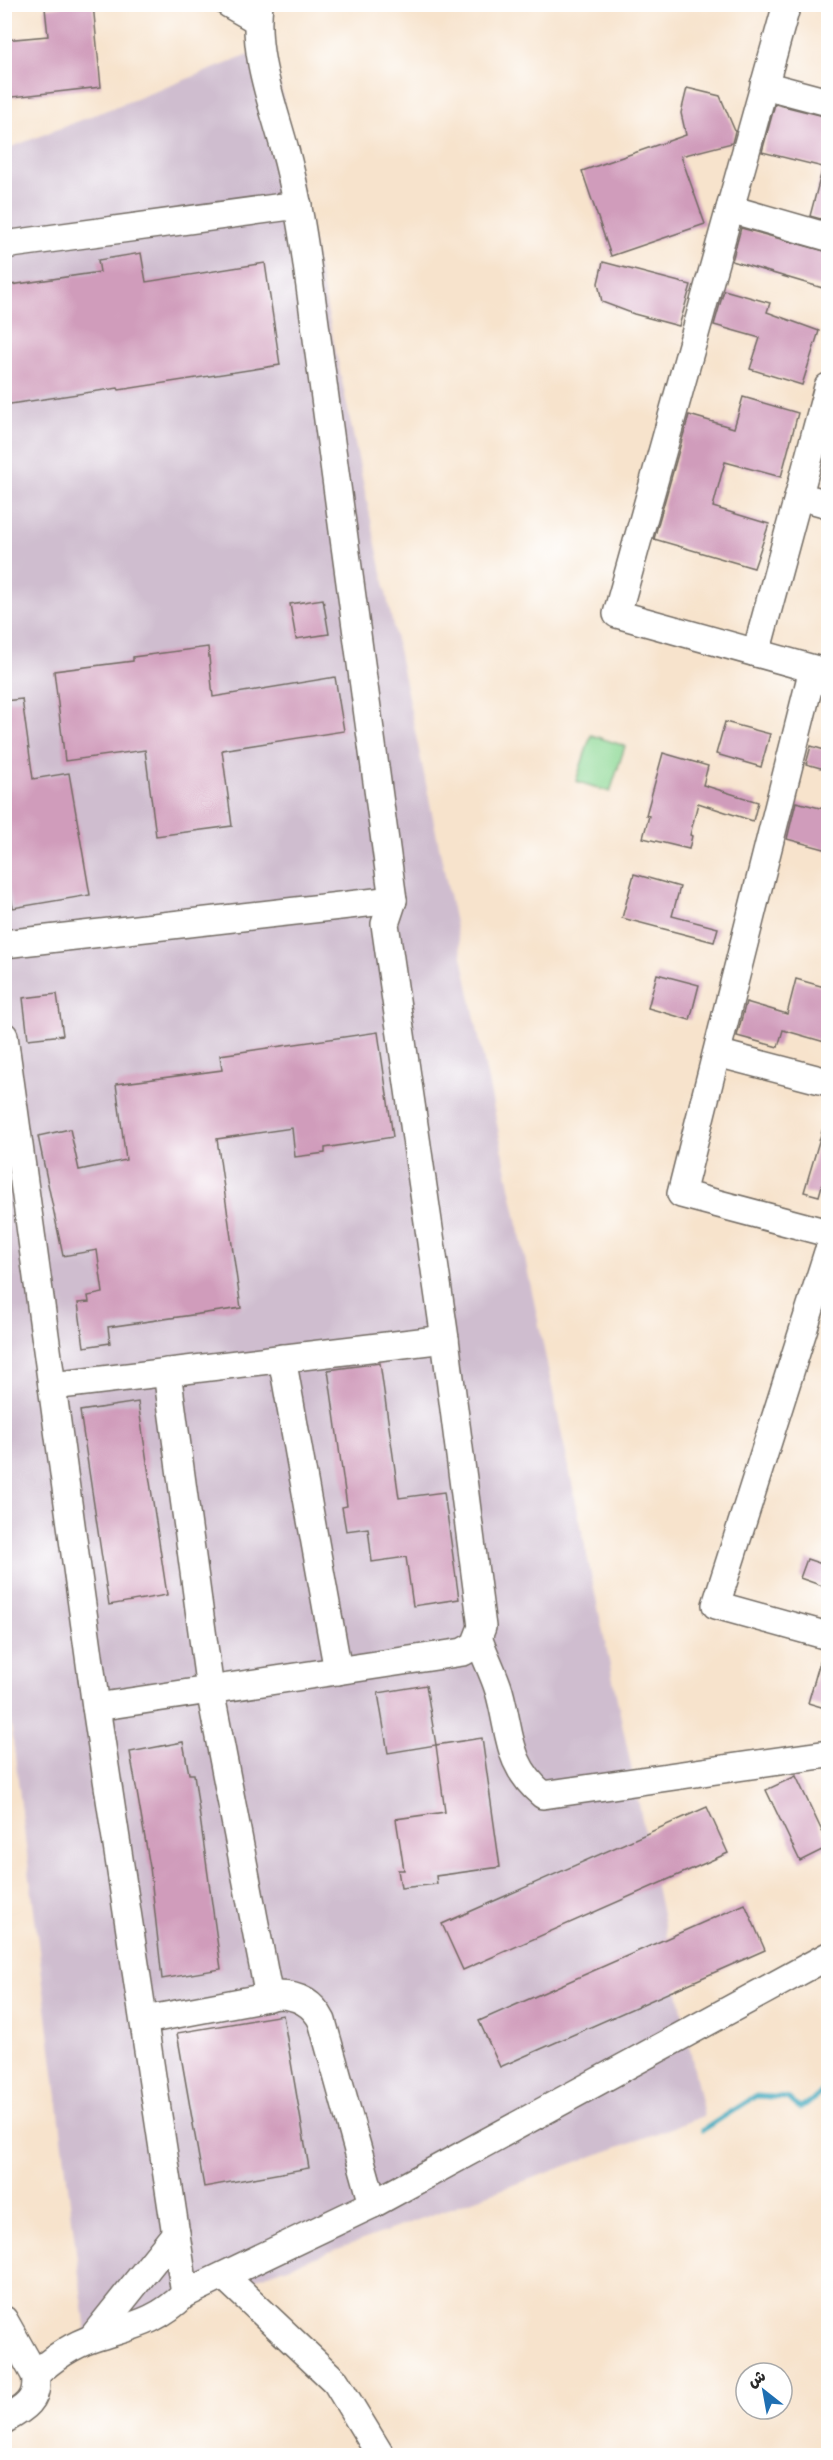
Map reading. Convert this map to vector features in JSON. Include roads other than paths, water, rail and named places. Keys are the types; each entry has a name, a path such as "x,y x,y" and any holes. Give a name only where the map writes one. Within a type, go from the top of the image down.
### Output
{"street":[{"path":"96,1707 463,1652 469,1650 479,1640 482,1627 445,1339 385,924 393,900 298,204 263,71 258,12 229,4"},
{"path":"787,4 617,614 821,671 681,1194 828,1233"},
{"path":"764,85 828,102"},
{"path":"4,245 298,204"},
{"path":"730,209 828,237"},
{"path":"756,653 828,387"},
{"path":"799,496 828,504"},
{"path":"4,944 393,900"},
{"path":"4,1036 96,1707 145,2020 184,2294"},
{"path":"717,1053 828,1082"},
{"path":"828,1252 716,1605 828,1636"},
{"path":"52,1386 445,1339"},
{"path":"282,1358 338,1671"},
{"path":"167,1372 210,1690 269,1997"},
{"path":"479,1640 499,1691 517,1764 530,1784 543,1795 828,1754"},
{"path":"35,2375 60,2355 92,2338 152,2319 175,2304 184,2294 373,2204 828,1956"},
{"path":"145,2020 269,1997 287,1995 304,2001 318,2013 322,2021 373,2204"},
{"path":"92,2338 176,2234"},
{"path":"224,2276 336,2382 381,2456"},
{"path":"4,2320 35,2375 36,2390 30,2403 4,2420"}],"waterway":[{"path":"703,2130 756,2096 788,2098 799,2108 816,2098 828,2085"}]}
